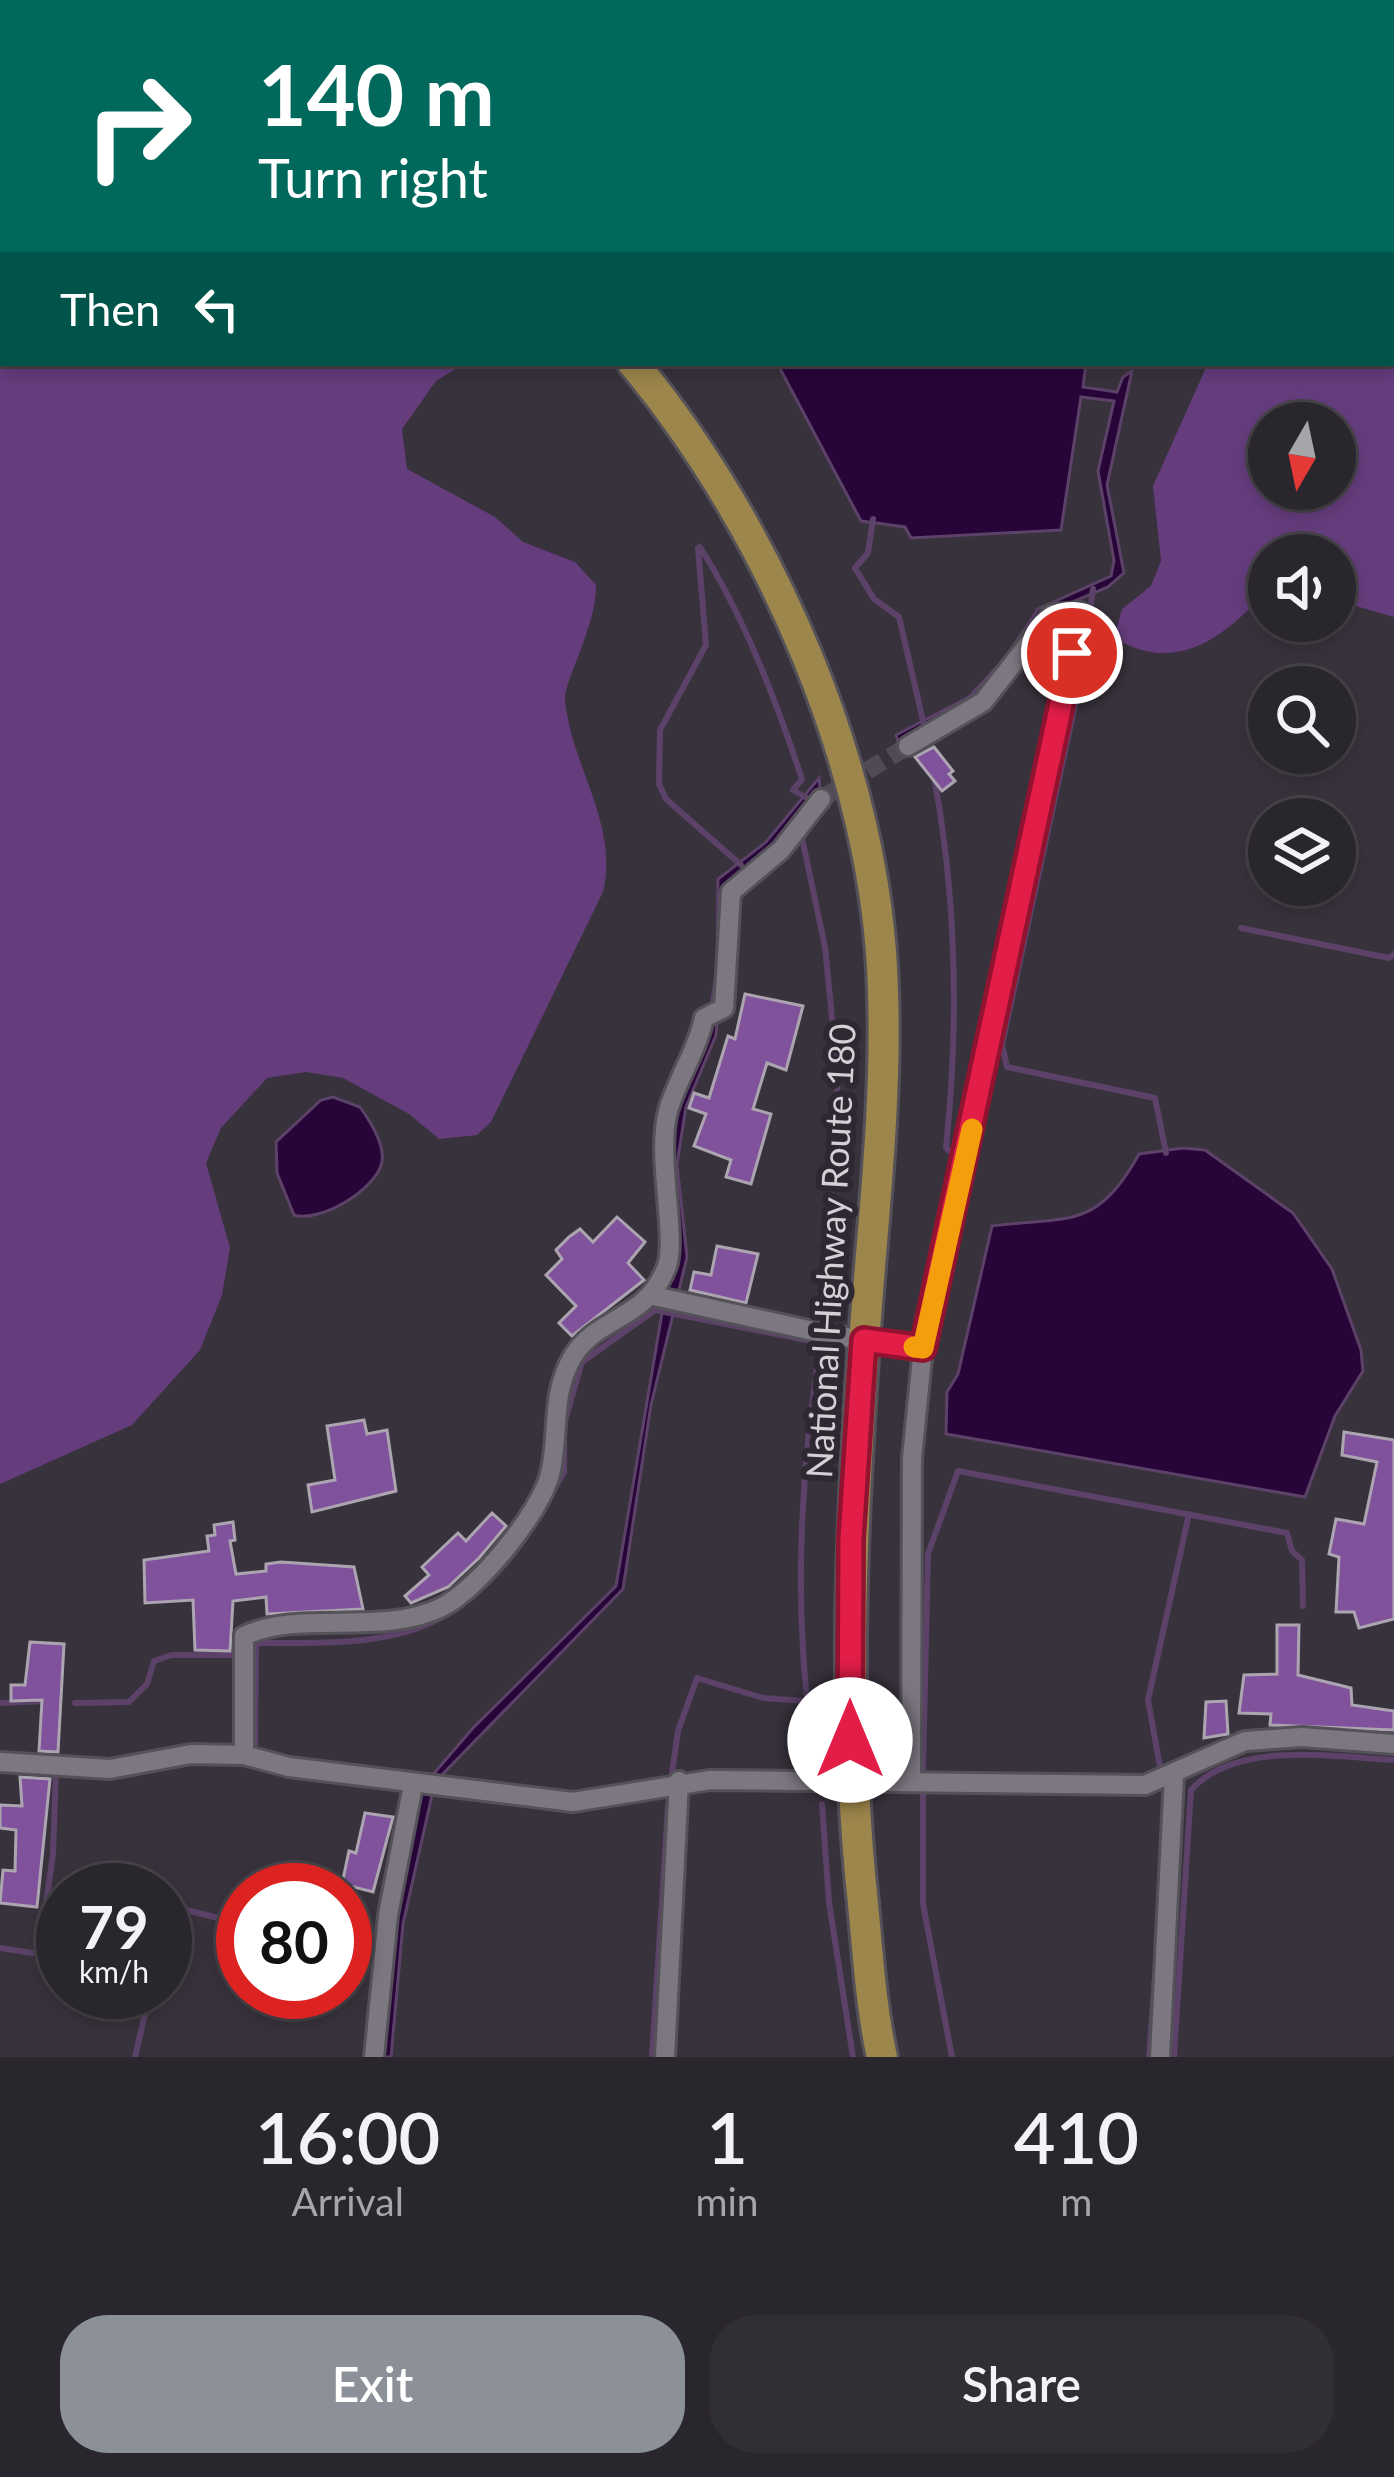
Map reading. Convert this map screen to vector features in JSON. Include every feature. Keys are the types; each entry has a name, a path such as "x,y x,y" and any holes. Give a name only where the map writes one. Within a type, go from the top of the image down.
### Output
{"highway":[{"name":"National Highway Route 180","path":"635,366 730,496 774,580 821,691 853,797 884,987 883,1128 851,1539 850,1780 883,2057"}],"street":[{"path":"908,746 983,702 1052,614 1080,612 923,1348 912,1459 911,1782"},
{"path":"244,1755 244,1636 419,1616 465,1591 521,1528 545,1487 556,1402 572,1358 582,1344 654,1296 669,1258 662,1178 668,1111 704,1018 724,1008 731,892 781,850 821,799"},
{"path":"654,1296 923,1348"},
{"path":"0,1762 110,1768 190,1754 244,1755 412,1785 573,1802 679,1781 1145,1785 1174,1775 1227,1745 1263,1738 1394,1744"},
{"path":"1160,2057 1174,1775"},
{"path":"665,2057 679,1781"},
{"path":"374,2057 388,1915 412,1785"}],"shaded area":[{"path":"0,366 460,366 436,381 402,429 407,469 495,517 523,542 575,562 596,585 591,618 565,701 605,843 603,892 491,1122 477,1135 439,1139 409,1114 343,1078 306,1072 267,1078 221,1128 206,1163 230,1248 222,1295 200,1350 132,1425 0,1484"},
{"path":"779,366 1086,366 1083,387 1117,392 1123,377 1132,371 1107,485 1124,573 1108,587 1058,608 993,687 899,745 896,735 969,697 1005,658 1038,609 1111,576 1114,561 1098,471 1114,401 1081,397 1061,530 911,538 905,527 861,521"},
{"path":"1207,366 1394,366 1394,617 1356,606 1356,534 1248,534 1248,609 1218,635 1180,652 1137,649 1114,638 1122,609 1151,586 1161,561 1153,486"},
{"path":"819,778 820,789 782,840 727,886 716,1035 686,1107 677,1164 687,1257 651,1405 623,1589 435,1782 403,1924 391,2057 378,2057 384,1985 417,1793 473,1728 616,1586 664,1301 667,1171 676,1104 705,1038 717,970 718,879 766,842"},
{"path":"333,1097 360,1107 379,1140 382,1162 369,1183 346,1202 318,1214 294,1215 277,1173 276,1142 321,1100"},
{"path":"1205,1150 1293,1213 1332,1269 1361,1350 1363,1371 1335,1416 1305,1497 946,1434 947,1392 958,1374 992,1226 1078,1215 1109,1196 1139,1154"}],"building":[{"path":"934,747 955,781 942,791 915,757"},
{"path":"745,994 803,1006 786,1070 767,1063 753,1109 771,1114 751,1184 726,1177 731,1160 694,1146 706,1114 689,1108 694,1093 709,1098 728,1036 735,1039"},
{"path":"617,1217 645,1242 628,1263 644,1280 572,1336 559,1323 576,1306 546,1275 562,1259 556,1250 569,1237 580,1229 593,1242"},
{"path":"717,1246 758,1254 746,1303 690,1290 694,1272 711,1275"},
{"path":"364,1420 367,1434 387,1430 396,1491 312,1512 308,1485 335,1480 327,1426"},
{"path":"1344,1432 1394,1440 1394,1619 1359,1628 1354,1612 1336,1612 1339,1557 1329,1554 1336,1519 1364,1524 1377,1462 1342,1455"},
{"path":"492,1513 506,1526 479,1558 448,1587 411,1603 405,1596 429,1575 422,1567 458,1533 466,1541"},
{"path":"233,1522 235,1540 230,1541 236,1574 266,1571 266,1564 281,1562 354,1567 363,1609 267,1614 266,1597 233,1601 230,1651 195,1650 193,1600 145,1603 144,1560 209,1551 207,1536 215,1535 214,1525"},
{"path":"1277,1625 1299,1625 1298,1675 1351,1688 1352,1705 1394,1711 1394,1730 1270,1725 1271,1714 1239,1713 1244,1675 1277,1674"},
{"path":"30,1642 64,1644 58,1752 39,1751 42,1700 11,1701 11,1685 25,1685"},
{"path":"1226,1701 1228,1734 1204,1738 1206,1702"},
{"path":"20,1777 50,1779 41,1863 36,1863 36,1907 0,1903 3,1870 15,1871 16,1830 0,1828 0,1805 22,1806"},
{"path":"365,1813 393,1817 373,1892 372,1863 346,1863 349,1851 356,1853"}],"waterway":[{"path":"873,519 868,553 855,568 874,599 899,617 924,725"},
{"path":"700,547 731,602 770,690 802,779 793,790 807,798"},
{"path":"698,548 706,645 660,730 659,784 666,799 741,865"},
{"path":"1086,643 1093,589"},
{"path":"1080,681 1002,1045 1007,1067 1155,1098 1166,1153"},
{"path":"935,782 954,965 946,1148 956,1157"},
{"path":"801,833 825,947 838,1078 823,1314"},
{"path":"1241,928 1389,958 1394,954"},
{"path":"533,1526 564,1472 564,1424 582,1362 655,1310 821,1343 802,1541 802,1641 812,1739"},
{"path":"952,2057 923,1904 923,1768 928,1554 958,1471 1287,1533 1292,1551 1302,1560 1303,1606"},
{"path":"1160,1767 1148,1700 1189,1514"},
{"path":"255,1744 256,1643 375,1638 439,1619 497,1573 526,1537"},
{"path":"75,1703 129,1702 147,1684 154,1661 172,1655 240,1655"},
{"path":"672,1774 678,1731 697,1678 763,1698 806,1701"},
{"path":"0,1703 46,1701"},
{"path":"1174,2057 1191,1790 1210,1774 1259,1758 1315,1755 1394,1760"},
{"path":"0,1948 39,1954 53,1854 56,1770"},
{"path":"822,1804 829,1902 853,2057"},
{"path":"652,2057 668,1805"},
{"path":"192,1911 216,1917"},
{"path":"372,1939 376,1938"},
{"path":"1149,2057 1155,1977"},
{"path":"135,2057 144,2019"}],"tunnel":[{"path":"821,799 908,746"}],"slow traffic":[{"path":"914,1347 923,1348 972,1129"}],"route":[{"path":"850,1740 851,1539 864,1340 923,1348 1072,653"}]}
